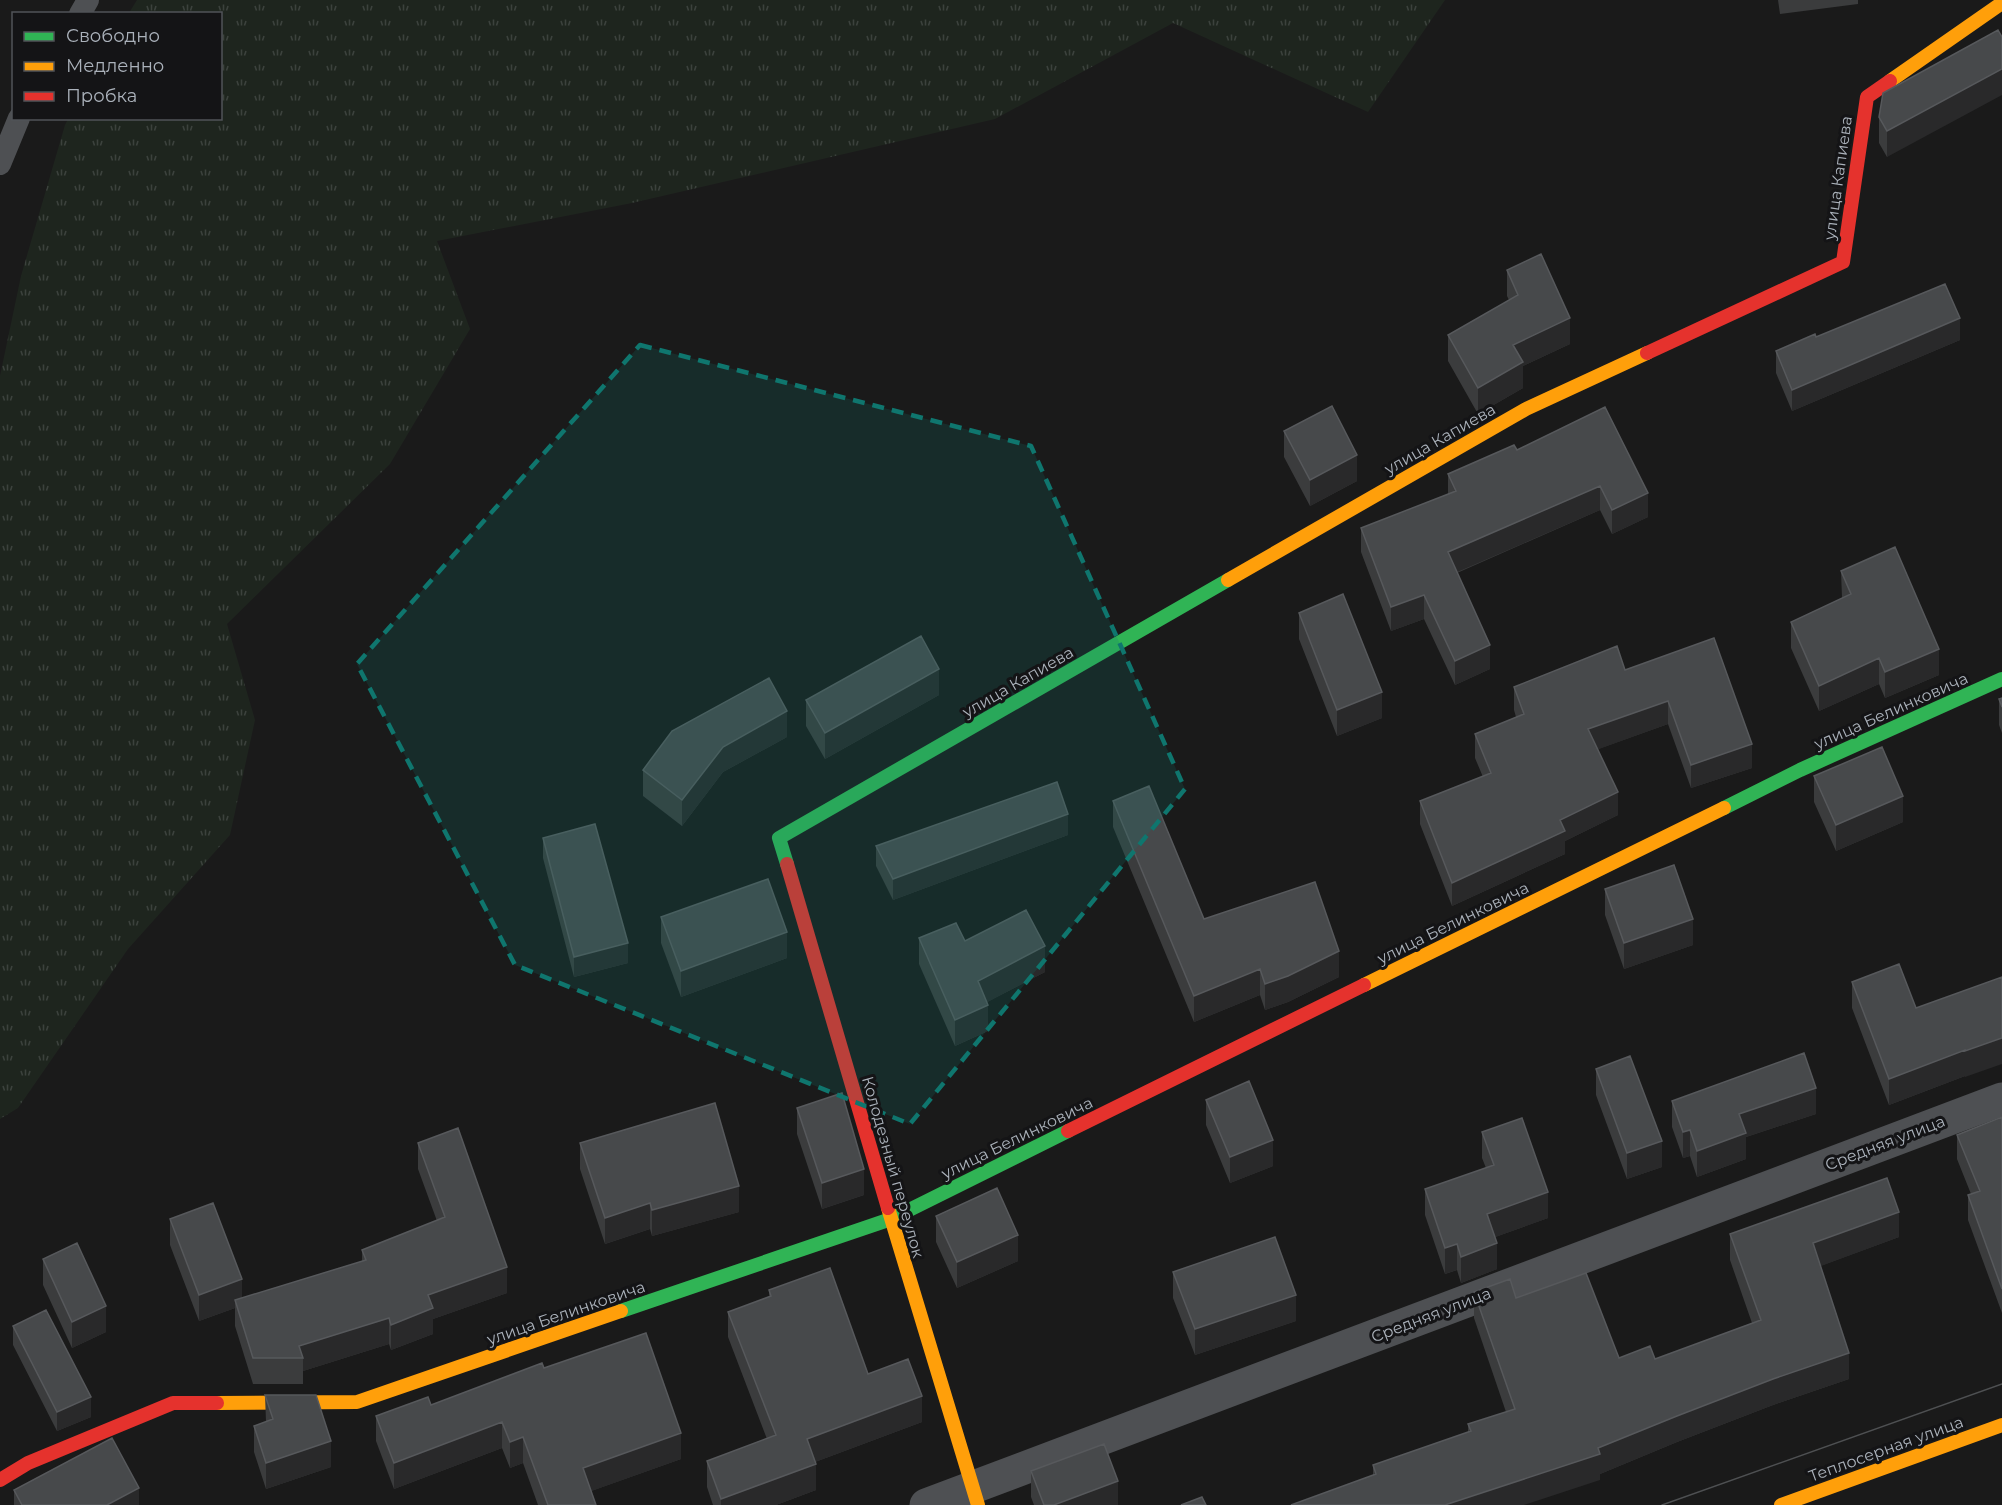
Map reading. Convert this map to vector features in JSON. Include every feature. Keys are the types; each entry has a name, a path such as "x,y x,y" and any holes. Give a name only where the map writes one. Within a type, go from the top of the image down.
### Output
{"street":[{"name":"улица Капиева","path":"779,838 1526,409 1843,262 1867,97 2002,3"},
{"name":"улица Белинковича","path":"0,1480 28,1463 173,1403 357,1402 891,1219 1800,770 2002,679"},
{"name":"Колодезный переулок","path":"779,838 891,1219 976,1497"},
{"name":"Средняя улица","path":"926,1505 976,1497 2002,1098"},
{"name":"Теплосерная улица","path":"1780,1505 2002,1425"}],"lane":[{"path":"0,164 19,120"}],"highlighted area":[{"path":"640,345 1031,446 1185,789 910,1124 515,965 357,664"}],"green space":[{"path":"137,0 1445,0 1368,112 1173,23 995,119 632,203 437,241 470,329 390,464 227,624 255,720 230,835 128,949 18,1108 0,1119 0,376 21,276 68,120 222,120 222,12 130,12"}],"building":[{"path":"1998,30 2002,37 2002,69 1887,131 1879,117 1883,93"},
{"path":"1541,254 1570,318 1513,345 1523,362 1478,388 1448,335 1518,295 1507,270"},
{"path":"1945,284 1960,318 1792,390 1776,351"},
{"path":"1332,406 1357,455 1310,480 1284,431"},
{"path":"1605,407 1648,493 1612,510 1600,486 1448,552 1490,645 1455,661 1424,595 1391,607 1361,528 1456,491 1448,474 1514,445 1517,450"},
{"path":"1895,547 1939,649 1885,672 1879,658 1819,686 1791,622 1851,594 1841,571"},
{"path":"1343,594 1382,692 1337,710 1299,613"},
{"path":"921,636 939,669 825,733 806,700"},
{"path":"1714,638 1752,744 1691,765 1668,701 1588,729 1618,792 1560,820 1565,831 1452,883 1420,801 1491,773 1475,734 1524,714 1514,687 1617,646 1625,670"},
{"path":"769,678 787,711 723,747 682,800 643,770 672,731"},
{"path":"1882,747 1903,796 1836,825 1814,776"},
{"path":"1057,782 1068,814 893,879 876,846"},
{"path":"1149,786 1204,919 1315,882 1339,951 1288,976 1265,984 1260,969 1194,996 1113,801"},
{"path":"595,824 628,943 574,957 543,838"},
{"path":"1674,865 1693,919 1624,943 1605,889"},
{"path":"768,879 787,932 681,971 661,917"},
{"path":"1026,910 1045,946 978,981 988,1005 955,1020 919,938 956,923 965,941"},
{"path":"1899,964 1916,1008 2002,977 2002,1038 1889,1079 1852,982"},
{"path":"1804,1053 1816,1088 1739,1114 1746,1133 1697,1151 1690,1130 1683,1132 1672,1101"},
{"path":"1630,1056 1662,1141 1627,1153 1596,1069"},
{"path":"1249,1081 1273,1140 1230,1157 1206,1100"},
{"path":"842,1093 864,1169 822,1183 797,1108"},
{"path":"715,1103 739,1186 652,1210 650,1203 605,1218 580,1143"},
{"path":"2002,1117 2002,1289 1968,1195 1980,1191 1957,1135"},
{"path":"1522,1118 1548,1192 1487,1214 1497,1243 1461,1257 1457,1244 1445,1248 1425,1189 1494,1165 1482,1132"},
{"path":"458,1128 507,1267 428,1295 433,1308 391,1325 389,1318 299,1346 303,1358 253,1358 235,1300 366,1260 362,1250 445,1217 418,1143"},
{"path":"1887,1178 1899,1212 1813,1243 1849,1353 1773,1379 1598,1448 1600,1454 1445,1505 1291,1505 1376,1474 1373,1465 1471,1431 1468,1424 1515,1409 1474,1292 1510,1279 1516,1298 1586,1273 1619,1358 1650,1346 1655,1359 1761,1320 1730,1234"},
{"path":"997,1188 1018,1235 957,1262 936,1216"},
{"path":"213,1203 242,1279 199,1295 170,1219"},
{"path":"1275,1237 1296,1295 1195,1329 1173,1272"},
{"path":"77,1243 106,1306 72,1322 43,1259"},
{"path":"830,1268 868,1374 908,1359 922,1396 807,1439 816,1464 721,1499 707,1461 776,1435 728,1312 771,1296 769,1290"},
{"path":"46,1310 91,1397 57,1412 13,1326"},
{"path":"646,1333 681,1433 583,1468 596,1505 548,1505 523,1437 510,1442 502,1422 394,1463 376,1416 428,1397 431,1405 542,1363 544,1368"},
{"path":"265,1395 316,1395 331,1441 266,1463 254,1426 273,1419"},
{"path":"112,1438 139,1488 107,1505 22,1505 14,1490"},
{"path":"1104,1444 1118,1481 1054,1505 1044,1505 1031,1471"},
{"path":"1202,1497 1206,1505 1181,1505"}],"tram line":[{"path":"1662,1505 2002,1384"}],"traffic: fast":[{"path":"787,864 779,838 1228,580"},
{"path":"1724,808 1800,770 2002,679"},
{"path":"621,1311 891,1219 1068,1131"}],"traffic: slow":[{"path":"1890,81 2002,3"},
{"path":"1228,580 1526,409 1647,353"},
{"path":"1364,985 1724,808"},
{"path":"888,1208 978,1505"},
{"path":"217,1403 357,1402 621,1311"},
{"path":"1781,1505 2002,1425"}],"traffic: jam":[{"path":"1647,353 1843,262 1867,97 1890,81"},
{"path":"787,864 888,1208"},
{"path":"1068,1131 1364,985"},
{"path":"0,1480 28,1463 173,1403 217,1403"}]}
